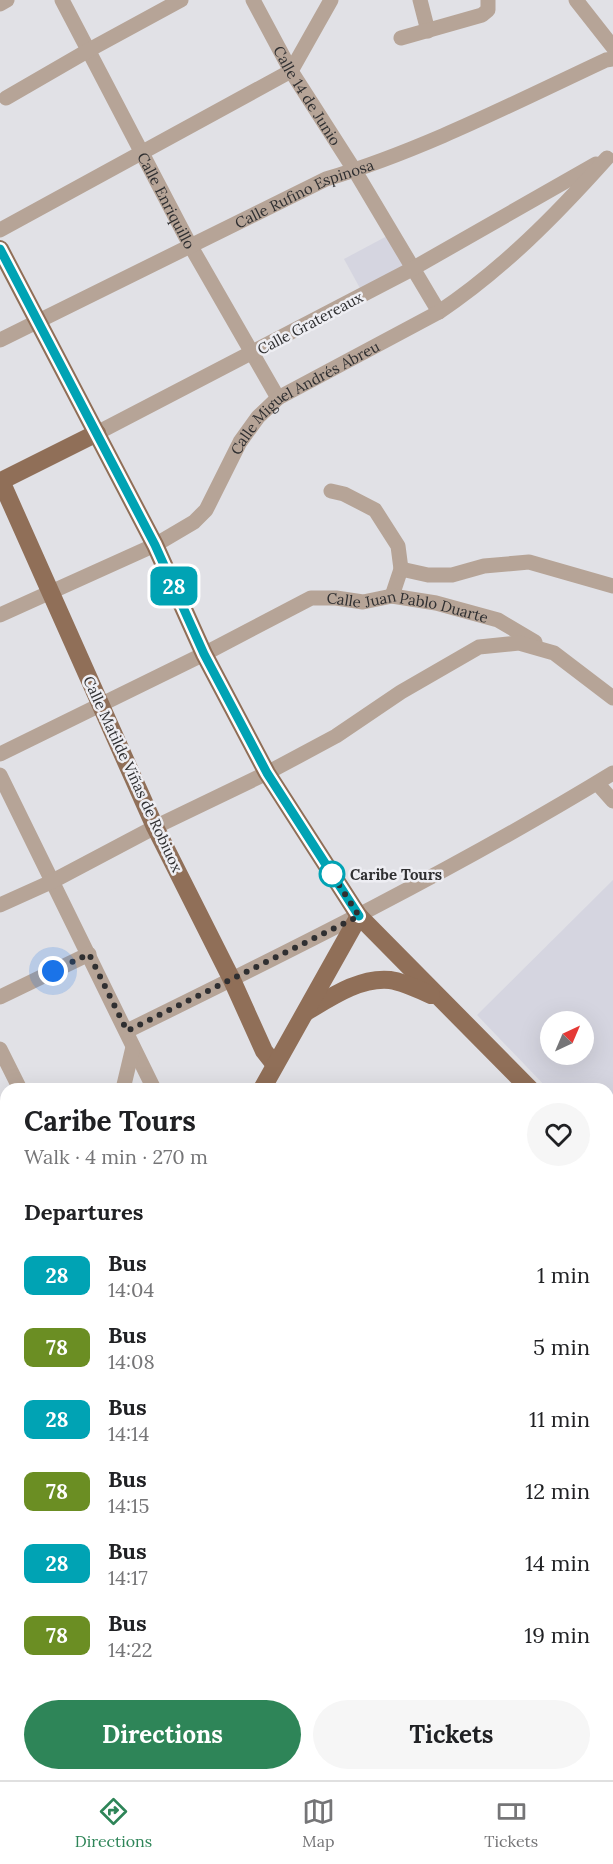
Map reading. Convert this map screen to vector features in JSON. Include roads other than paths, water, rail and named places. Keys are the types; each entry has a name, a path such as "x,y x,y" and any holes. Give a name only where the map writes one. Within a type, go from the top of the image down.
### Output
{"main road":[{"path":"0,249 155,545 204,654 267,773 359,916 524,1083"},
{"name":"Calle Gratereaux","path":"0,480 97,434"},
{"name":"Calle Matilde Viñas de Robiuox","path":"0,480 155,827 232,980 264,1051 275,1065"},
{"path":"265,1083 359,916"},
{"path":"304,1013 344,989 389,980 405,984 443,1001"}],"street":[{"path":"0,4 7,0"},
{"name":"Calle Enriquillo","path":"62,0 143,151 190,245 278,398"},
{"path":"6,98 181,0"},
{"name":"Calle 14 de Junio","path":"253,0 291,71 355,171 439,312"},
{"path":"0,230 291,71 331,0"},
{"path":"420,0 428,31"},
{"path":"401,38 482,15 488,10 488,0"},
{"path":"576,0 613,47"},
{"name":"Calle Rufino Espinosa","path":"0,340 326,179 355,171 449,133 606,60 613,59"},
{"name":"Calle Gratereaux","path":"97,434 412,269 610,155"},
{"name":"Calle Miguel Andrés Abreu","path":"0,615 155,545 194,522 206,510 240,442 258,417 278,398 439,312 471,289 558,213 610,155"},
{"path":"331,491 344,494 375,510 398,546 402,568 392,596"},
{"path":"402,568 428,575 452,575 484,566 529,562 613,586"},
{"name":"Calle Juan Pablo Duarte","path":"0,754 204,654 311,598 336,598 363,602 392,596 436,603 498,620 554,653"},
{"path":"0,905 51,882 336,736 401,692 479,647 519,643 554,653 613,698"},
{"path":"127,1031 359,916 498,842 613,773"},
{"path":"0,775 151,1083"},
{"path":"597,783 613,801"},
{"path":"0,997 89,954"},
{"path":"124,1083 133,1047"},
{"path":"0,1049 17,1083"}],"place":[{"name":"Caribe Tours","path":"332,874"}]}
